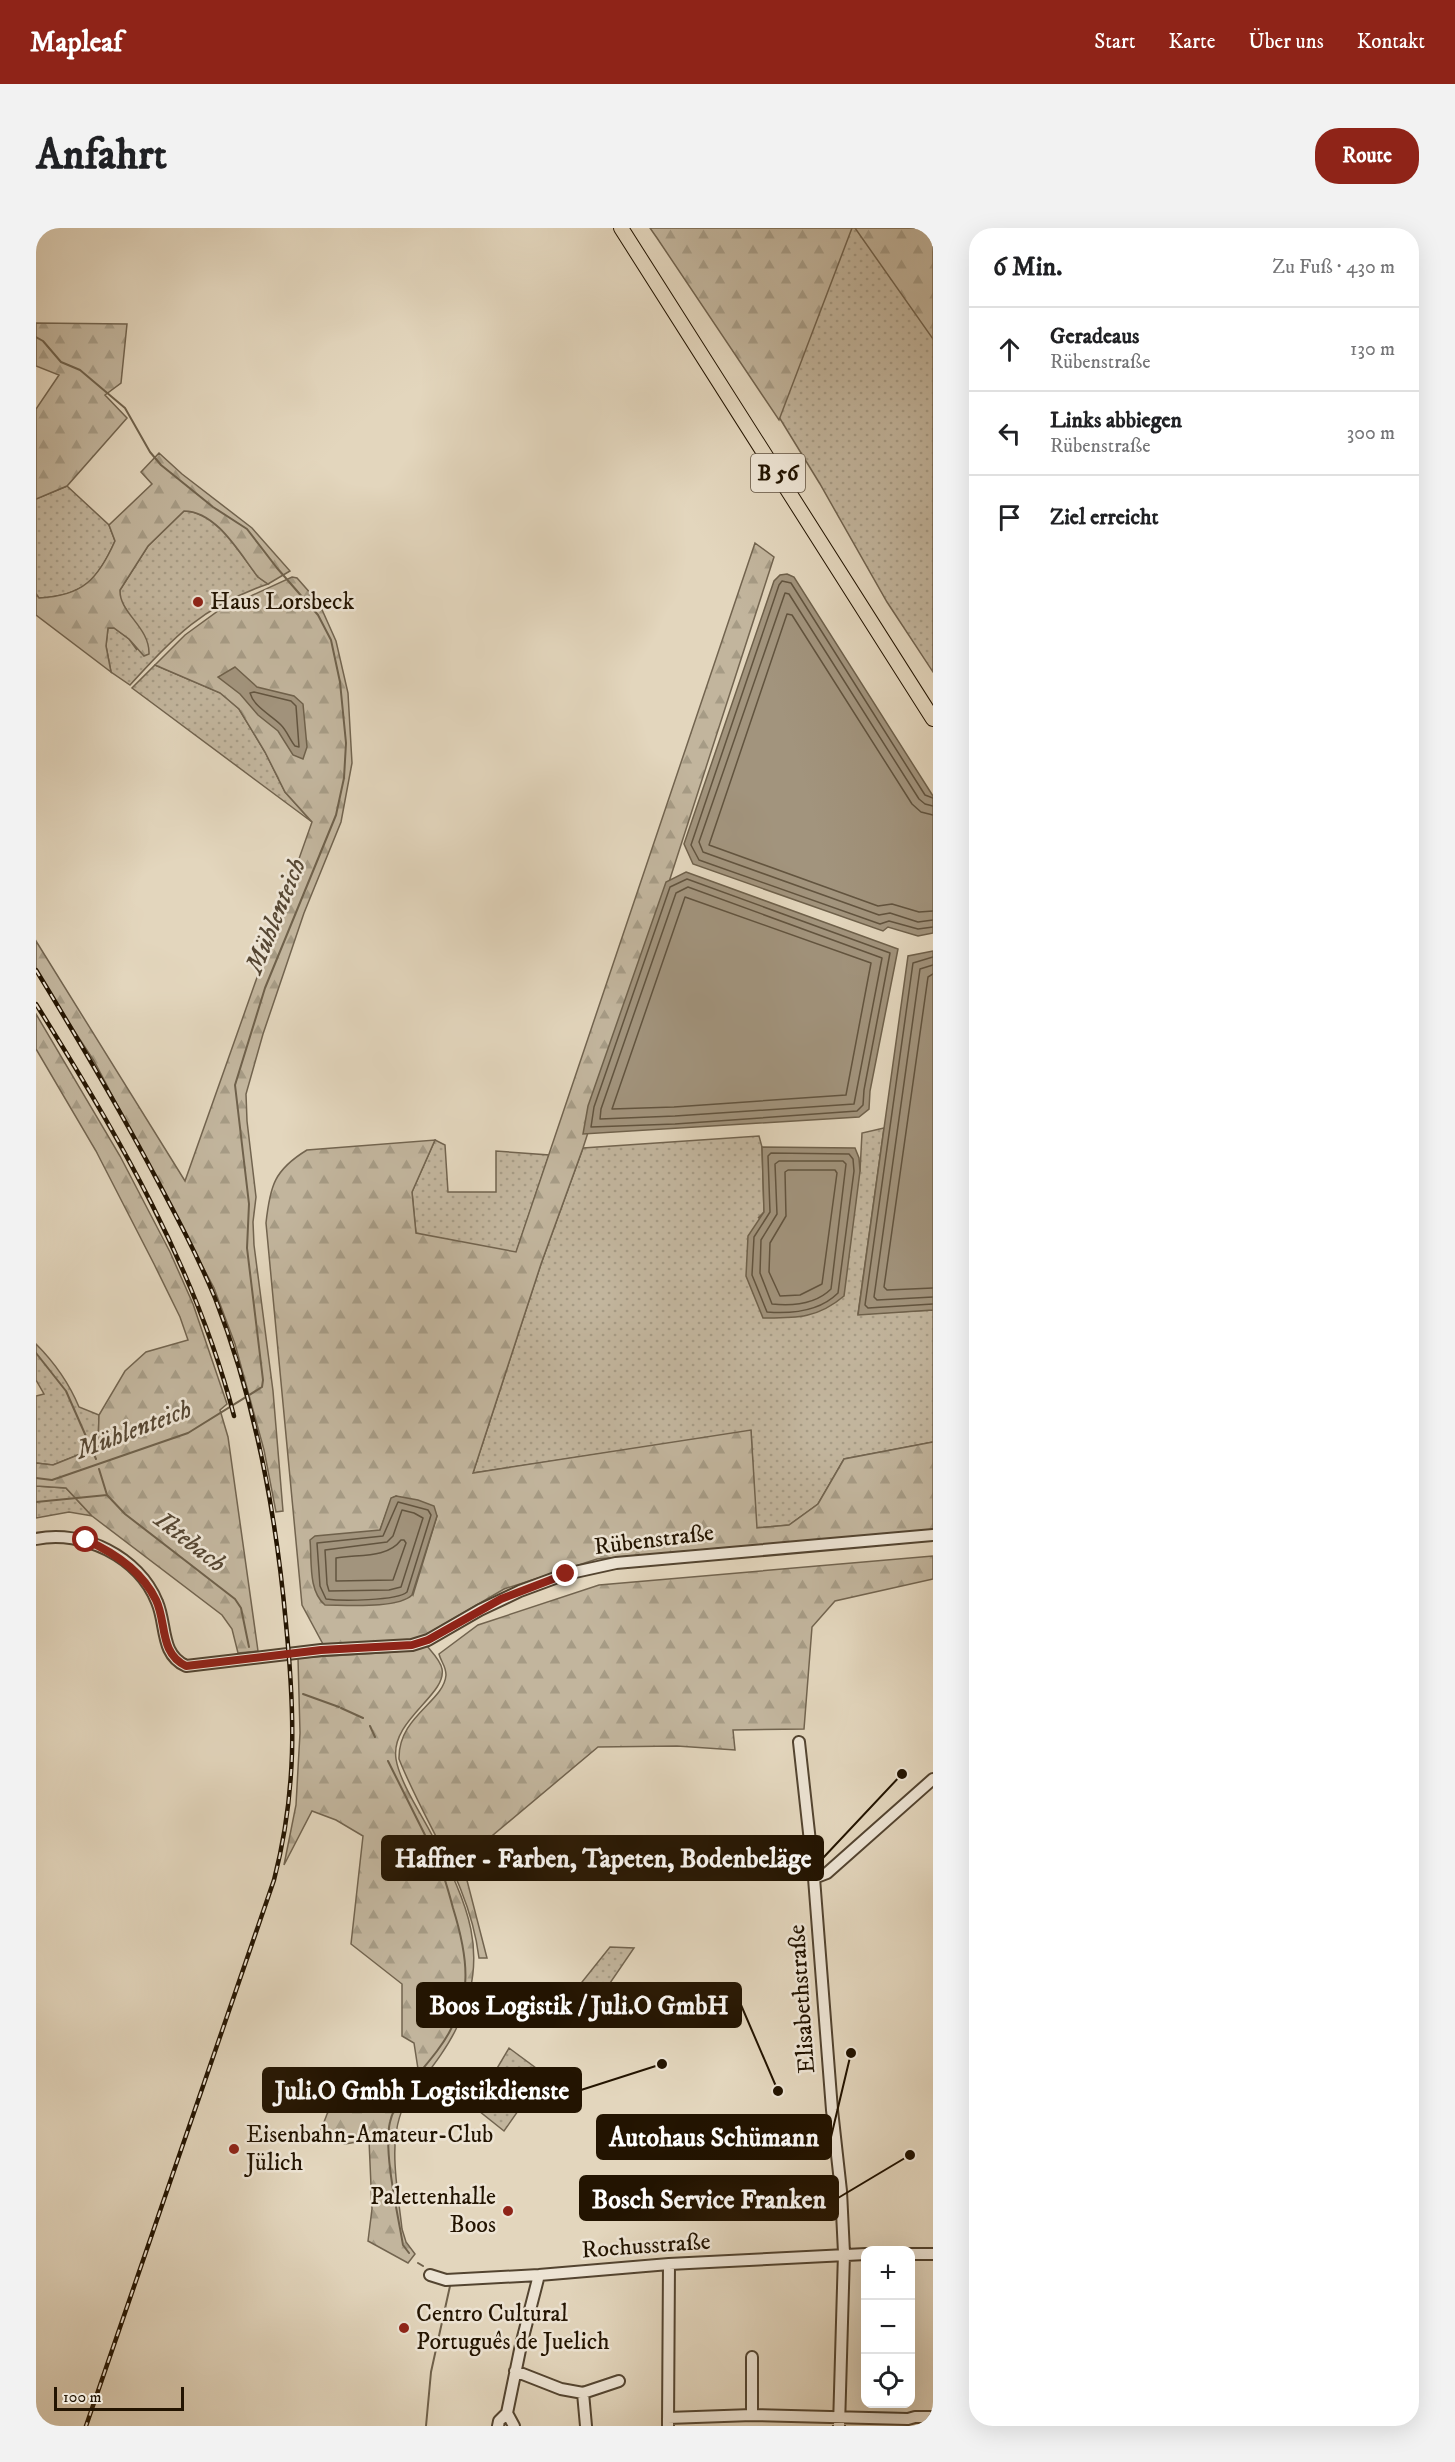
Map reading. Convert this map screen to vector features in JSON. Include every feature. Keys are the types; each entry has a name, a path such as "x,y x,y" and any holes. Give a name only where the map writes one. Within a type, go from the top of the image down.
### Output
{"main road":[{"name":"B 56","path":"621,228 933,719"}],"street":[{"name":"Rübenstraße","path":"36,1539 66,1537 86,1540 102,1548 138,1573 158,1602 169,1650 177,1662 186,1666 300,1652 412,1645 428,1640 480,1610 520,1591 566,1574 616,1563 933,1535"},
{"name":"Elisabethstraße","path":"799,1742 814,1878 832,2110 841,2191 844,2253 839,2422"},
{"path":"814,1878 827,1873 933,1779"},
{"name":"Rochusstraße","path":"430,2275 447,2280 669,2264 861,2254"},
{"path":"915,2254 933,2254"},
{"path":"669,2264 668,2422 752,2415 839,2422 933,2417"},
{"path":"498,2426 499,2421 507,2413 538,2275"},
{"path":"752,2357 752,2415"},
{"path":"515,2371 561,2389 583,2392 619,2381"},
{"path":"583,2392 585,2426"},
{"path":"507,2413 514,2426"}],"green space":[{"path":"650,228 852,228 779,420 657,238"},
{"path":"651,228 933,228 933,672 887,602 779,417"},
{"path":"855,228 933,228 933,339"},
{"path":"36,323 127,324 121,383 105,395 127,418 67,486 36,499 36,409 59,375 36,366"},
{"path":"159,453 182,474 252,528 290,571 268,584 258,577 227,535 217,526 196,513 184,511 148,546 120,590 124,606 145,636 149,654 144,656 129,639 114,628 108,628 106,646 111,672 36,615 36,594 39,598 67,594 87,583 95,575 115,541 109,525 152,484 141,472"},
{"path":"67,486 109,525 115,541 102,566 87,583 67,594 39,598 36,594 36,499"},
{"path":"184,511 207,518 217,526 258,577 268,584 225,602 192,624 176,637 130,685 111,672 106,646 108,628 114,628 129,639 137,650 126,609 119,599 120,590 148,546"},
{"path":"755,543 774,557 583,1148 541,1264 473,1473 751,1430 757,1528 789,1525 818,1504 844,1459 933,1442 933,1530 597,1559 504,1589 417,1640 324,1646 302,1605 266,1223 269,1199 276,1180 287,1165 307,1150 435,1140 412,1192 416,1233 516,1252","holes":["396,1496 437,1516 413,1595 380,1530 392,1498"]},
{"path":"292,577 297,578 319,603 336,641 348,693 352,763 341,822 304,913 263,1034 246,1094 256,1197 253,1222 254,1245 273,1391 283,1511 276,1512 264,1450 235,1344 214,1288 94,1061 36,972 36,941 185,1181 312,822 285,792 265,752 239,709 220,693 155,665 185,635 218,611"},
{"path":"155,665 221,693 239,709 265,752 285,792 312,822 132,688"},
{"path":"36,1014 120,1156 170,1252 193,1304 227,1404 220,1410 228,1437 258,1651 238,1653 232,1629 222,1615 92,1516 66,1488 36,1486 36,1463 53,1465 98,1447 99,1415 125,1371 146,1352 188,1340 180,1317 96,1151 36,1049"},
{"path":"884,1128 858,1314 933,1310 933,1442 844,1459 818,1504 789,1525 756,1528 751,1431 473,1473 541,1264 583,1148 759,1136 762,1147 764,1212 758,1218 860,1171 862,1133"},
{"path":"435,1140 445,1145 448,1192 496,1192 496,1151 549,1155 516,1253 416,1234 412,1192"},
{"path":"36,1344 60,1373 79,1407 99,1415 98,1447 53,1465 36,1463 36,1396 44,1394 36,1380"},
{"path":"36,1486 66,1488 92,1516 69,1512 36,1518"},
{"path":"933,1556 933,1579 835,1601 812,1627 804,1729 733,1730 735,1750 677,1746 598,1747 462,1861 487,1958 479,1958 474,1931 457,1880 399,1759 401,1744 406,1732 443,1685 446,1672 439,1654 478,1625 599,1585"},
{"path":"427,1646 440,1663 441,1679 436,1689 401,1732 396,1745 396,1759 407,1788 456,1884 471,1929 474,1952 473,1976 457,2027 440,2056 406,2102 396,2131 396,2181 402,2229 406,2242 415,2254 408,2263 368,2241 372,2209 369,2140 345,2144 319,2135 329,2109 380,2085 400,2083 418,2069 414,2043 402,2036 402,1984 351,1944 363,1836 336,1820 312,1811 284,1865 296,1805 300,1733 298,1658 395,1652"},
{"path":"610,1947 634,1948 580,2027 558,2012"},
{"path":"509,2048 544,2074 504,2131 474,2107"}],"water":[{"path":"787,574 794,577 933,796 933,933 918,936 888,927 883,931 693,864 684,844 774,581 780,575"},
{"path":"235,667 257,687 294,696 303,704 307,747 303,759 293,755 278,731 258,715 240,694 218,677"},
{"path":"686,872 898,949 870,1091 869,1109 859,1117 583,1134 588,1106 666,882"},
{"path":"933,951 933,1310 858,1315 908,956"},
{"path":"762,1147 855,1148 859,1158 860,1171 844,1296 834,1304 805,1316 763,1318 746,1276 748,1236 764,1212"},
{"path":"396,1496 434,1506 437,1516 412,1595 384,1604 325,1605 313,1584 310,1540 315,1536 380,1530 391,1498"}],"waterway":[{"name":"Mühlenteich","path":"36,337 43,341 61,362 80,370 125,408 150,452 161,465 213,507 247,529 318,615 331,640 340,682 346,743 344,778 336,815 265,988 235,1085 249,1204 247,1248 262,1387 188,1433 52,1480 36,1478"},
{"name":"Iktebach","path":"36,1353 66,1391 96,1459"},
{"name":"Iktebach","path":"99,1469 107,1495 125,1514 235,1599 241,1608 249,1647"},
{"path":"36,1502 107,1495"},
{"name":"Iktebach","path":"303,1694 339,1707"},
{"name":"Iktebach","path":"341,1708 363,1718"},
{"name":"Iktebach","path":"370,1726 375,1737"},
{"name":"Iktebach","path":"388,1761 431,1847"},
{"name":"Iktebach","path":"409,2253 403,2245 392,2183 388,2149 390,2122 397,2104 449,2033 458,2016 465,1982 465,1964 459,1928 434,1852"},
{"name":"Iktebach","path":"418,2263 423,2266"},
{"name":"Iktebach","path":"426,2426 431,2372 450,2286 446,2283"}],"railway":[{"path":"36,970 135,1139 175,1213 215,1298 253,1418 270,1500 282,1582 291,1690 290,1784 287,1815 274,1880 86,2426"},
{"path":"36,1004 124,1152 176,1255 218,1361 234,1416"}],"place":[{"name":"Haus Lorsbeck","path":"198,602"},
{"name":"Haffner - Farben, Tapeten, Bodenbeläge","path":"902,1774"},
{"name":"Autohaus Schümann","path":"851,2053"},
{"name":"Juli.O Gmbh Logistikdienste","path":"662,2064"},
{"name":"Boos Logistik / Juli.O GmbH","path":"778,2091"},
{"name":"Eisenbahn-Amateur-Club Jülich","path":"234,2149"},
{"name":"Bosch Service Franken","path":"910,2155"},
{"name":"Palettenhalle Boos","path":"508,2211"},
{"name":"Centro Cultural Português de Juelich","path":"404,2328"}],"route":[{"path":"86,1540 119,1558 138,1573 158,1602 165,1639 172,1656 177,1662 186,1666 321,1650 412,1645 428,1640 501,1599 566,1574"}]}
